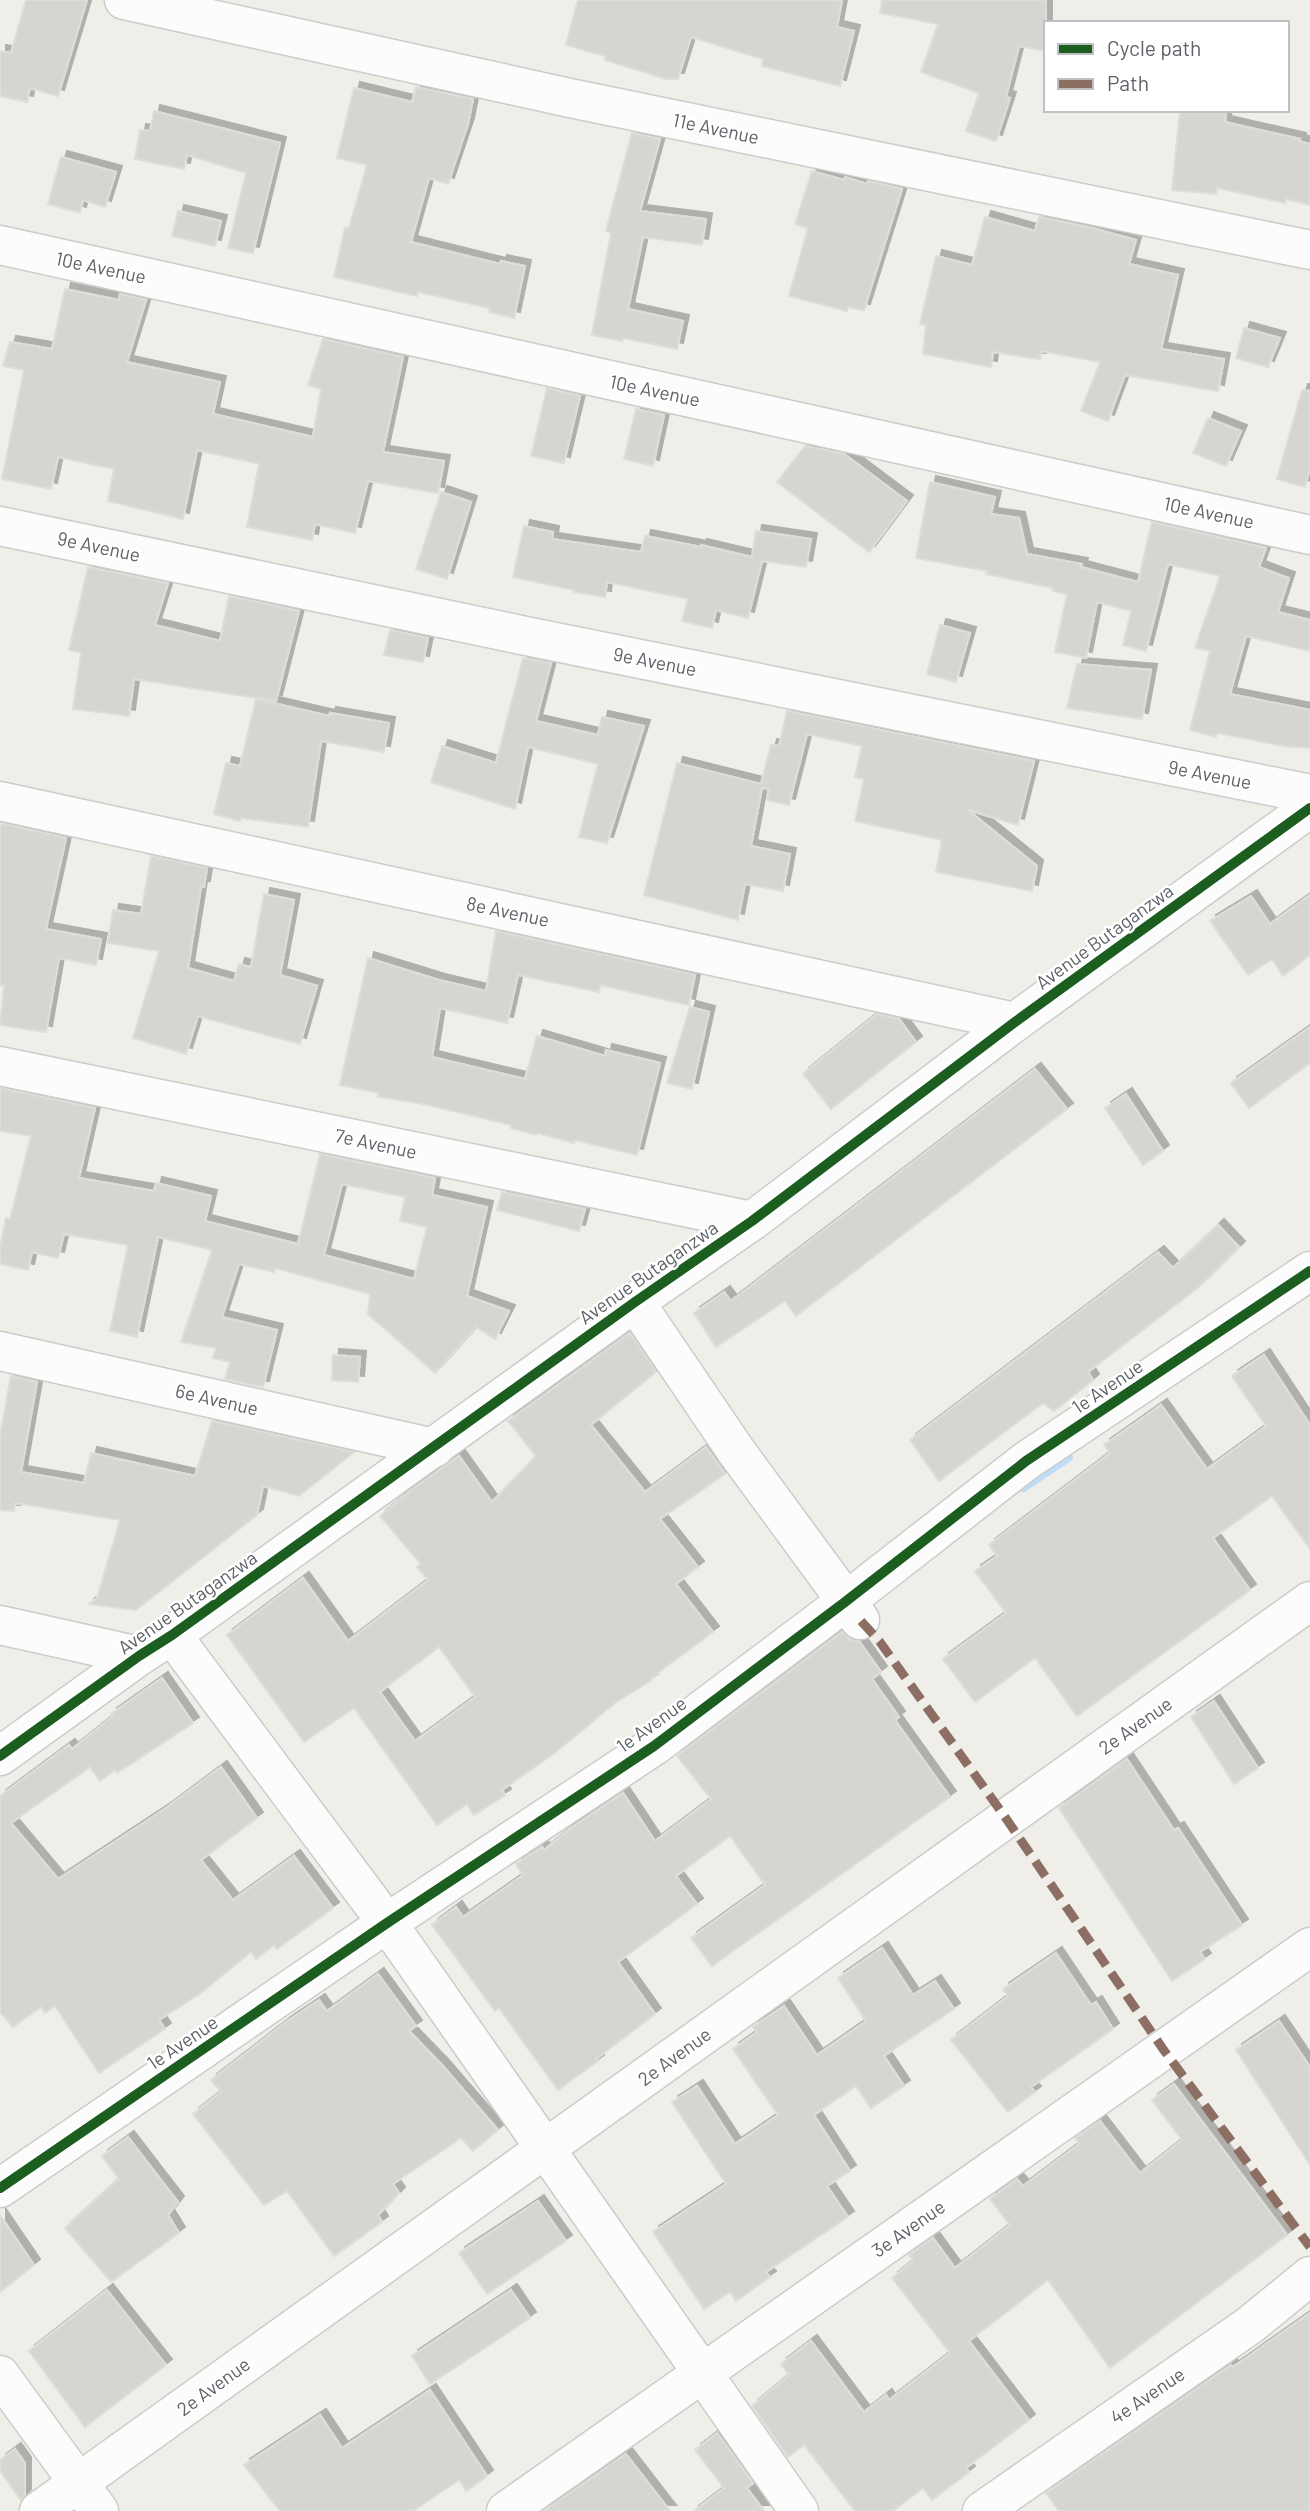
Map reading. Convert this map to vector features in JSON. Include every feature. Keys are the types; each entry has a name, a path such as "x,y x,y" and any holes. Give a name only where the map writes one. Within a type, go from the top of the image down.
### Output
{"street":[{"name":"11e Avenue","path":"124,0 570,98 1310,250"},
{"name":"10e Avenue","path":"0,245 1310,535"},
{"name":"9e Avenue","path":"0,526 526,636 1310,794"},
{"name":"8e Avenue","path":"0,801 1015,1021"},
{"name":"Avenue Butaganzwa","path":"0,1756 752,1221 1015,1021 1310,808"},
{"name":"7e Avenue","path":"0,1066 752,1221"},
{"name":"1e Avenue","path":"0,2188 387,1923 853,1611 1026,1461 1308,1276"},
{"path":"635,1302 736,1451 853,1611"},
{"name":"6e Avenue","path":"0,1351 434,1448"},
{"name":"2e Avenue","path":"39,2511 89,2497 545,2149 1016,1809 1310,1601"},
{"path":"0,1625 139,1656"},
{"path":"172,1635 387,1923 799,2511"},
{"name":"3e Avenue","path":"506,2511 1310,1947"},
{"name":"4e Avenue","path":"982,2511 1250,2325 1310,2276"},
{"path":"0,2375 89,2497"}],"building":[{"path":"26,0 87,0 58,96 30,88 27,102 0,96 0,51 11,53"},
{"path":"578,0 842,0 837,27 854,31 840,86 762,66 763,59 691,37 678,79 666,79 605,60 605,56 566,45"},
{"path":"882,0 1046,0 1044,51 1019,46 1006,97 1010,98 996,141 966,131 979,93 921,72 938,24 880,13"},
{"path":"416,87 473,99 468,124 448,184 429,178 411,242 500,264 501,261 525,266 514,318 489,312 490,308 418,292 417,296 334,277 345,228 349,228 367,165 337,158 354,88 412,102"},
{"path":"154,111 280,143 253,253 228,248 246,173 187,155 184,169 135,159 140,130 150,131"},
{"path":"1180,112 1226,112 1225,122 1300,139 1299,141 1310,144 1310,205 1286,199 1285,203 1217,188 1216,194 1172,190"},
{"path":"632,133 660,139 640,211 706,219 702,245 643,237 628,309 683,321 677,349 592,335 611,233 606,231"},
{"path":"61,157 116,172 105,207 83,200 80,213 48,204"},
{"path":"812,171 844,180 845,177 867,184 868,181 902,189 864,310 848,307 847,311 789,296 808,228 795,224"},
{"path":"178,211 221,221 215,246 172,236"},
{"path":"985,217 1035,231 1039,217 1136,240 1129,264 1178,275 1161,349 1224,359 1218,391 1125,375 1108,421 1081,411 1100,362 1041,351 1040,359 993,352 991,367 923,354 926,325 920,324 936,256 972,265"},
{"path":"65,289 119,300 120,294 146,300 127,362 220,382 213,414 313,437 321,389 308,385 323,339 403,357 383,452 444,461 438,493 368,481 355,533 315,524 312,540 247,527 259,464 197,450 183,519 108,501 114,469 58,457 51,489 2,479 24,370 3,366 10,342 52,349"},
{"path":"1244,328 1280,338 1268,367 1236,358"},
{"path":"547,388 580,396 564,463 531,456"},
{"path":"1302,390 1310,391 1310,468 1305,487 1277,479"},
{"path":"636,409 664,415 653,466 624,459"},
{"path":"1208,418 1241,431 1226,466 1193,453"},
{"path":"805,446 844,454 907,501 869,552 777,482"},
{"path":"930,482 995,497 991,514 1019,518 1027,554 1082,564 1081,567 1138,582 1152,522 1266,548 1259,567 1289,578 1278,612 1310,620 1310,651 1246,636 1230,694 1310,710 1310,748 1284,746 1217,733 1216,737 1190,730 1210,651 1195,648 1220,576 1168,564 1146,651 1123,645 1131,611 1097,602 1086,658 1055,652 1067,594 1053,591 1053,588 986,574 987,571 916,558"},
{"path":"441,492 471,502 447,579 416,569"},
{"path":"524,526 553,532 552,539 641,552 645,536 752,557 756,531 811,539 806,567 762,561 748,618 716,610 712,628 682,621 688,599 607,582 605,597 513,577"},
{"path":"88,567 168,583 155,625 220,641 229,596 299,611 276,701 134,679 129,716 73,709 81,653 69,650"},
{"path":"940,625 970,633 956,682 927,674"},
{"path":"390,630 428,638 423,662 384,655"},
{"path":"523,658 551,663 536,721 598,735 602,717 644,726 607,843 579,837 598,764 528,747 515,809 431,782 442,746 496,763"},
{"path":"1077,664 1151,670 1142,719 1067,708"},
{"path":"256,699 329,716 330,713 389,723 384,752 321,741 308,827 241,818 240,821 214,814 226,763 240,766"},
{"path":"787,711 1034,761 1018,825 968,810 1037,866 1032,891 936,872 942,840 855,821 864,779 855,777 862,746 807,734 789,805 767,800 769,789 762,788 751,846 790,854 783,891 745,884 738,920 644,895 677,763 761,784 771,745 779,746"},
{"path":"0,823 66,838 46,929 101,939 96,965 59,958 46,1032 0,1025 4,986 0,985"},
{"path":"151,856 207,868 204,887 201,887 188,968 234,981 239,964 251,967 264,894 294,900 280,975 317,986 300,1044 198,1016 186,1054 133,1038 159,951 108,943 113,910 141,914"},
{"path":"1310,895 1310,955 1283,976 1272,959 1248,975 1210,921 1251,896 1270,924"},
{"path":"496,931 695,975 689,1005 600,985 599,992 518,975 507,1023 440,1008 432,1057 525,1079 537,1036 605,1056 606,1050 660,1063 637,1155 575,1140 574,1143 537,1133 536,1135 511,1128 511,1125 424,1104 378,1097 379,1093 340,1085 368,958 486,991"},
{"path":"690,1007 709,1012 692,1089 667,1083"},
{"path":"877,1014 899,1019 916,1042 831,1109 803,1074"},
{"path":"1310,1027 1310,1063 1249,1108 1231,1083"},
{"path":"1035,1069 1067,1109 796,1316 785,1301 716,1347 694,1313 724,1292 731,1301"},
{"path":"0,1088 95,1108 79,1178 154,1191 156,1183 211,1196 205,1221 298,1244 320,1154 435,1178 432,1195 487,1207 467,1296 509,1311 495,1339 476,1327 435,1373 368,1314 370,1294 275,1268 274,1272 239,1264 222,1317 277,1330 263,1387 225,1379 230,1362 213,1358 216,1348 181,1342 212,1250 158,1237 137,1337 110,1331 128,1245 64,1234 58,1258 32,1252 28,1270 0,1264 6,1218 10,1219 31,1136 0,1131","holes":["342,1184 405,1197 400,1221 427,1227 414,1279 324,1255"]},
{"path":"1126,1094 1163,1151 1143,1165 1105,1108"},
{"path":"502,1192 585,1209 579,1231 497,1210"},
{"path":"1218,1225 1239,1247 1199,1287 1088,1372 1093,1380 1054,1411 1043,1403 939,1481 910,1440 1158,1252 1173,1268"},
{"path":"630,1333 656,1372 591,1425 645,1492 706,1447 725,1474 660,1519 698,1567 676,1584 713,1632 502,1790 505,1795 474,1815 467,1804 437,1825 354,1708 304,1742 227,1635 303,1578 348,1641 428,1580 417,1567 421,1564 380,1516 459,1456 492,1502 536,1456 508,1421","holes":["439,1647 475,1697 415,1741 380,1692"]},
{"path":"333,1355 360,1357 358,1382 332,1380"},
{"path":"1264,1355 1310,1425 1310,1549 1272,1496 1213,1538 1250,1590 1077,1716 1035,1658 975,1702 943,1659 1006,1613 975,1571 997,1556 989,1545 1110,1453 1104,1445 1161,1405 1207,1469 1266,1426 1232,1376"},
{"path":"11,1376 37,1382 21,1472 84,1483 91,1453 195,1476 212,1421 354,1452 299,1496 263,1486 257,1515 136,1610 89,1604 97,1598 120,1520 15,1503 14,1511 0,1510 0,1435"},
{"path":"842,1632 851,1640 859,1641 881,1672 872,1679 899,1717 895,1720 950,1797 712,1966 691,1938 765,1885 730,1836 676,1876 697,1904 618,1962 655,2014 558,2090 499,2008 495,2011 432,1925 456,1907 463,1917 523,1875 516,1864 542,1847 544,1850 623,1793 655,1841 711,1799 677,1756"},
{"path":"162,1678 193,1723 117,1773 115,1770 100,1781 90,1767 11,1823 58,1879 166,1808 221,1767 257,1818 201,1860 233,1900 294,1856 333,1908 277,1949 274,1945 256,1959 251,1952 201,1993 159,2020 165,2029 99,2073 55,2006 45,2013 41,2007 13,2027 0,2012 0,1796 69,1745 72,1749 113,1716 111,1714"},
{"path":"1214,1701 1258,1768 1234,1784 1191,1717"},
{"path":"1127,1759 1174,1830 1178,1828 1242,1925 1200,1952 1205,1959 1172,1981 1059,1808"},
{"path":"882,1948 913,1995 935,1981 954,2009 884,2056 904,2086 871,2108 856,2086 814,2115 850,2171 827,2186 848,2217 766,2272 770,2277 736,2301 730,2292 704,2309 653,2232 726,2184 672,2102 697,2086 735,2144 778,2115 733,2049 757,2032 753,2027 784,2006 817,2055 866,2021 838,1978"},
{"path":"1056,1953 1091,2005 1096,2002 1113,2029 1031,2087 1035,2092 1008,2112 951,2040 1008,1996 1003,1989"},
{"path":"378,1974 416,2026 409,2031 498,2130 473,2151 461,2138 393,2184 399,2193 378,2215 382,2222 334,2256 287,2191 264,2205 193,2114 221,2092 211,2080 286,2022 319,2000 327,2011"},
{"path":"1279,2021 1310,2067 1310,2165 1236,2050"},
{"path":"1174,2084 1287,2235 1110,2368 1048,2280 969,2341 1029,2420 966,2468 969,2472 932,2500 923,2488 893,2511 855,2511 804,2445 788,2457 752,2406 789,2375 781,2364 811,2341 864,2412 886,2395 889,2400 950,2353 892,2278 913,2261 909,2255 933,2238 955,2268 1010,2225 990,2199 1017,2179 1023,2186 1079,2144 1075,2138 1100,2121 1140,2173 1182,2140 1152,2100"},
{"path":"128,2137 178,2202 168,2215 179,2233 111,2282 65,2228 119,2179 102,2156"},
{"path":"538,2201 566,2241 487,2294 459,2253"},
{"path":"0,2215 34,2265 0,2292"},
{"path":"107,2290 166,2365 85,2427 29,2351"},
{"path":"511,2290 530,2318 430,2384 412,2356"},
{"path":"1310,2313 1310,2511 1059,2511 1046,2493"},
{"path":"430,2390 487,2476 466,2491 459,2480 413,2511 280,2511 244,2465 320,2415 342,2448"},
{"path":"717,2433 753,2483 747,2488 764,2511 694,2511 724,2488 695,2450"},
{"path":"15,2449 25,2463 25,2495 21,2500 0,2471 0,2460"},
{"path":"626,2454 670,2511 544,2511"}],"waterway":[{"path":"1023,1487 1068,1457"}],"marked path":[{"path":"861,1621 880,1642 1005,1817 1163,2049 1310,2247"}],"cycle path":[{"path":"0,1756 752,1221 1015,1022 1310,808"},
{"path":"0,2188 387,1923 654,1746 1026,1461 1310,1271"}]}
